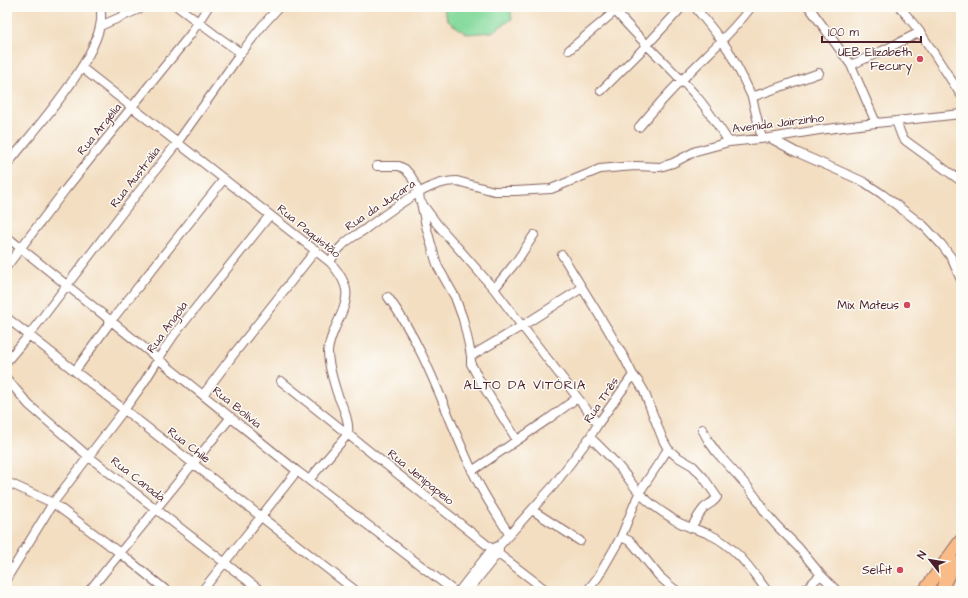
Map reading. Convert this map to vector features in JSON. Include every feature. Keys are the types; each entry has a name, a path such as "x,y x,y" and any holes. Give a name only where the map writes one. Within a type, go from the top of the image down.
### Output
{"highway":[{"path":"924,591 961,540"},
{"path":"942,591 944,582 954,566 954,562 948,559"},
{"path":"942,591 961,565"}],"street":[{"path":"7,165 82,68 92,50 100,26 102,18 100,7"},
{"path":"100,26 144,7"},
{"path":"178,7 241,53"},
{"name":"Rua Argélia","path":"7,266 65,190 190,35 208,7"},
{"name":"Rua Austrália","path":"7,361 178,143 241,53 279,7"},
{"path":"601,91 682,7"},
{"path":"694,7 722,40 743,78 752,97 766,138 864,182 882,194 924,226 941,244 950,257 961,280"},
{"path":"639,126 681,80 740,21 751,7"},
{"path":"809,7 851,65 876,123"},
{"path":"900,7 920,32 961,95"},
{"path":"569,50 616,8"},
{"name":"Avenida Jairzinho","path":"616,8 647,45 698,98 715,120 729,142 818,130 961,114"},
{"path":"851,65 920,32"},
{"name":"Rua Paquistão","path":"82,68 224,180 316,250 337,269 347,293 345,306 331,337 328,352 337,393 349,424 348,434"},
{"path":"752,97 819,73"},
{"path":"896,121 902,137 906,141 961,181"},
{"name":"Rua da Juçara","path":"330,262 345,242 367,228 401,202 420,197 437,184 457,181 494,191 551,189 600,169 622,167 660,167 673,163 696,151 729,142"},
{"path":"377,166 399,166 405,169 411,176 420,197 443,231 494,289 598,424"},
{"path":"75,371 111,321 224,180"},
{"path":"420,197 426,226 438,267 455,297 460,311 469,344 471,364 517,440"},
{"name":"Rua Angola","path":"7,578 53,503 143,384 174,335 270,215"},
{"path":"494,289 516,262 534,235"},
{"name":"Rua Bolívia","path":"7,237 297,471 454,591"},
{"path":"203,395 316,250"},
{"name":"Rua Três","path":"495,551 554,485 590,437 633,375 625,359 562,255"},
{"path":"471,356 582,288"},
{"path":"388,297 411,333 438,391 472,471 488,501 509,534"},
{"name":"Rua Chile","path":"7,318 356,591"},
{"path":"633,375 644,391 668,449 676,456 693,466 704,478 717,497 713,502 706,506 697,517 691,528"},
{"name":"Rua Canadá","path":"7,379 29,405 88,456 261,591"},
{"name":"Rua Jenipapeio","path":"282,381 547,591"},
{"path":"472,471 577,398"},
{"path":"89,591 157,509 230,417"},
{"path":"702,429 717,453 748,487 765,512 837,591"},
{"path":"309,480 348,434"},
{"path":"590,437 611,458 639,492 671,518 709,535 730,547 737,553 767,591"},
{"path":"588,591 598,577 621,537 639,492 668,449"},
{"path":"202,591 297,471"},
{"path":"7,482 53,503 120,553 167,591"},
{"path":"532,510 580,541"},
{"path":"621,537 630,541 659,576 677,591"},
{"path":"459,591 495,551"},
{"path":"468,591 495,551"},
{"path":"803,591 821,575"}],"green space":[{"path":"443,7 510,7 512,19 492,32 467,34 448,21"}],"place":[{"name":"UEB Elizabeth Fecury","path":"920,59"},
{"name":"Mix Mateus","path":"907,305"},
{"name":"Selfit","path":"900,570"}],"district":[{"name":"ALTO DA VITÓRIA","path":"525,384"}]}
